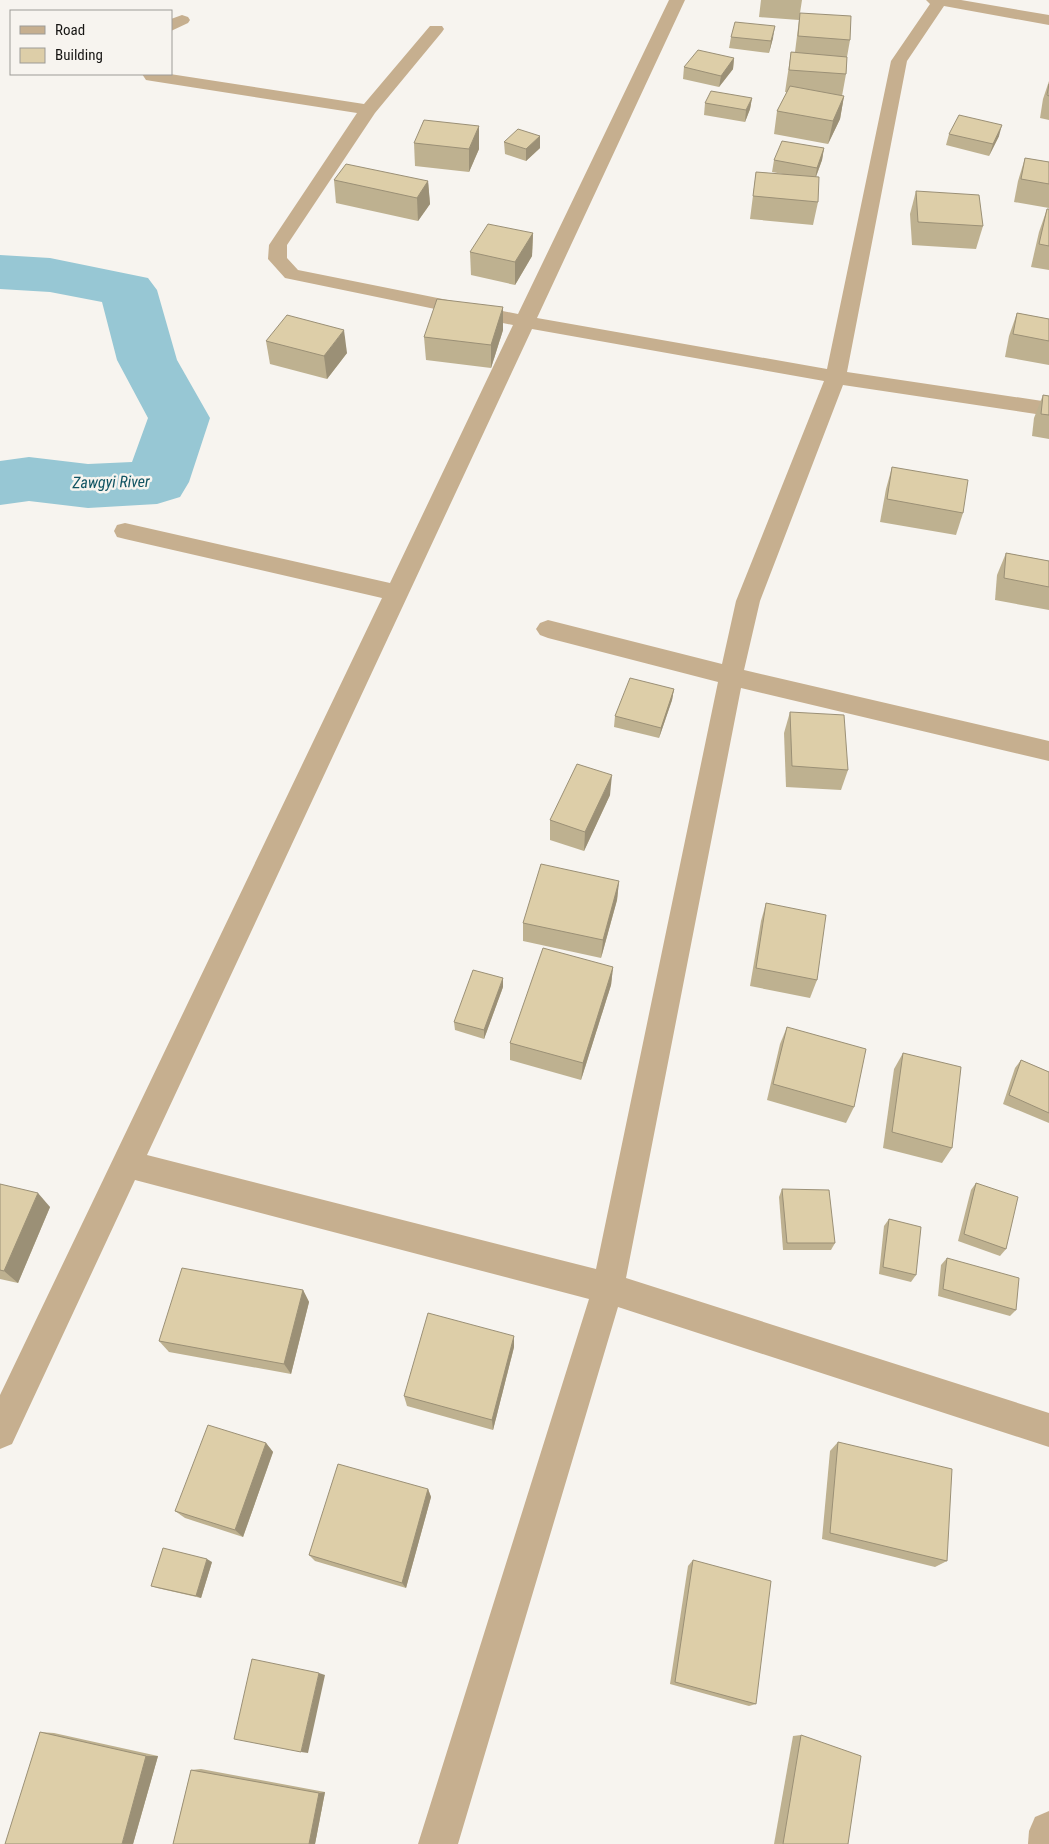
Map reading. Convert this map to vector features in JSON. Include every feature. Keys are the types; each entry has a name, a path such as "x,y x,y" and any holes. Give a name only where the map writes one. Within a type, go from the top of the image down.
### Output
{"street":[{"path":"0,1432 677,0"},
{"path":"438,1844 608,1288 731,676 748,602 836,377 899,62 938,0 1049,20"},
{"path":"436,29 368,110 278,245 277,259 292,274 526,322 836,377 1049,409"},
{"path":"151,75 368,110"},
{"path":"125,530 398,593"},
{"path":"548,629 731,676 1049,751"},
{"path":"127,1164 608,1288 1049,1430"},
{"path":"1048,1844 1049,1831"}],"building":[{"path":"800,13 851,16 850,40 798,36"},
{"path":"735,22 775,26 771,41 731,37"},
{"path":"698,50 734,58 721,76 684,67"},
{"path":"791,52 847,57 846,74 789,70"},
{"path":"790,86 844,96 833,121 777,111"},
{"path":"711,91 752,98 746,110 705,103"},
{"path":"959,115 1002,125 993,144 949,134"},
{"path":"424,120 479,126 469,149 414,143"},
{"path":"518,129 540,136 526,149 504,142"},
{"path":"782,141 824,148 817,168 774,160"},
{"path":"1025,158 1049,162 1049,184 1021,179"},
{"path":"346,164 428,181 417,198 334,180"},
{"path":"756,172 819,177 818,202 753,196"},
{"path":"916,191 979,195 983,226 918,222"},
{"path":"1047,209 1049,209 1049,246 1039,244"},
{"path":"488,224 533,233 515,262 470,252"},
{"path":"437,299 503,307 491,345 424,337"},
{"path":"1017,313 1049,319 1049,341 1013,334"},
{"path":"287,315 344,330 324,356 266,341"},
{"path":"1043,395 1049,396 1049,415 1041,414"},
{"path":"892,467 968,480 963,513 887,499"},
{"path":"1006,553 1049,561 1049,587 1004,578"},
{"path":"630,678 674,689 661,728 615,716"},
{"path":"790,712 844,715 848,770 792,766"},
{"path":"577,764 612,775 585,832 550,820"},
{"path":"541,864 619,881 603,940 523,923"},
{"path":"766,903 826,915 817,980 756,968"},
{"path":"543,948 613,967 583,1063 510,1043"},
{"path":"473,970 503,978 484,1030 454,1022"},
{"path":"787,1027 866,1049 854,1107 773,1084"},
{"path":"903,1053 961,1067 952,1148 892,1132"},
{"path":"1021,1060 1049,1072 1049,1113 1009,1095"},
{"path":"976,1183 1018,1197 1006,1249 964,1234"},
{"path":"0,1184 38,1193 4,1271 0,1270"},
{"path":"782,1189 829,1190 835,1243 787,1243"},
{"path":"889,1219 921,1227 916,1275 883,1267"},
{"path":"947,1258 1019,1278 1016,1310 943,1289"},
{"path":"182,1268 303,1290 284,1364 159,1341"},
{"path":"428,1313 514,1336 492,1420 404,1396"},
{"path":"208,1425 266,1443 235,1530 175,1511"},
{"path":"838,1442 952,1469 947,1561 830,1533"},
{"path":"338,1464 428,1489 402,1583 309,1555"},
{"path":"163,1548 207,1559 196,1596 151,1586"},
{"path":"693,1560 771,1581 756,1704 675,1682"},
{"path":"252,1659 319,1673 301,1752 234,1739"},
{"path":"40,1732 146,1756 122,1844 5,1844"},
{"path":"801,1735 861,1756 848,1844 783,1844"},
{"path":"191,1770 319,1793 309,1844 173,1844"}],"waterway":[{"name":"Zawgyi River","path":"0,272 50,275 128,290 147,360 179,418 157,482 88,486 29,479 0,483"}]}
